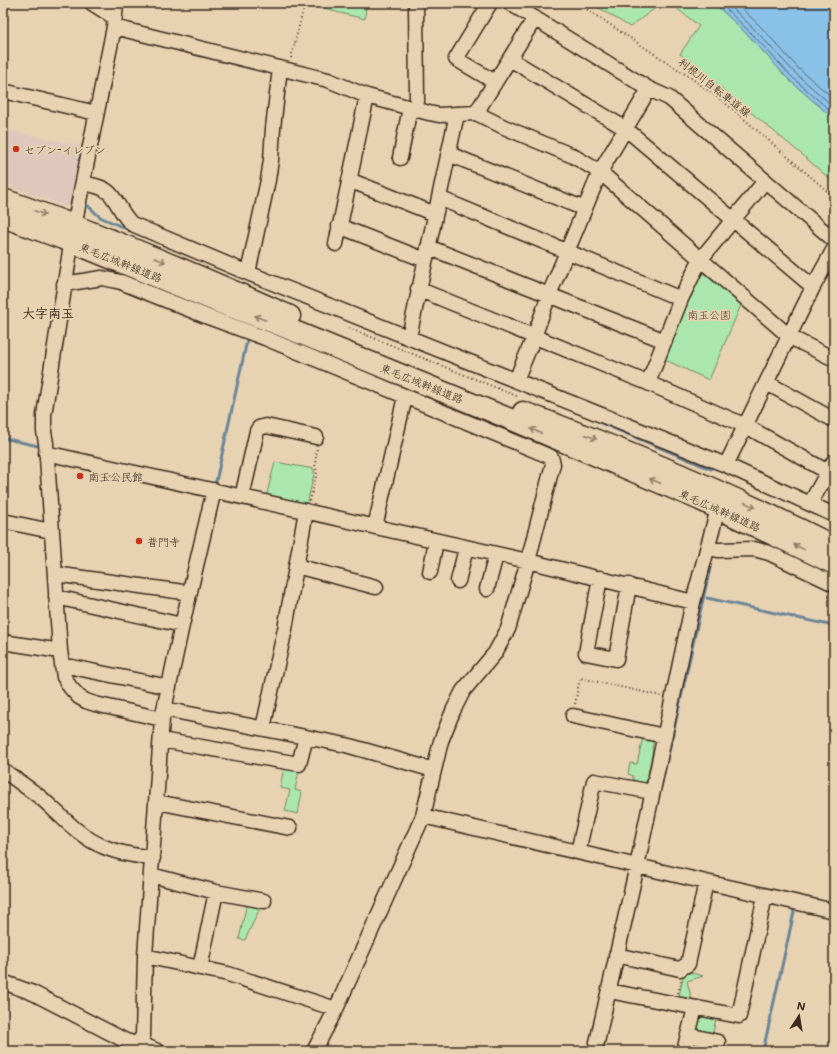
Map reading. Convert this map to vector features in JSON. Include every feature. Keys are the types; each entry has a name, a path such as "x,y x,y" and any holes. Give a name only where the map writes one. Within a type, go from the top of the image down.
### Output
{"highway":[{"name":"東毛広域幹線道路","path":"3,199 72,234"},
{"name":"東毛広域幹線道路","path":"3,217 72,234 218,284 291,317 513,408 601,441 720,501 834,564"},
{"name":"東毛広域幹線道路","path":"720,501 834,546"}],"street":[{"path":"92,3 115,16 284,69 328,80 367,96 439,115 476,113 504,127 573,156 600,172 790,337 834,359"},
{"path":"400,158 413,108 417,101 416,3"},
{"path":"490,3 456,58 495,82"},
{"path":"510,3 650,89 669,98 834,240"},
{"path":"115,16 72,234 44,415 54,575 60,651 64,677 75,693 83,699 95,704 263,728 346,745 434,770"},
{"path":"476,113 535,18"},
{"path":"510,59 626,129 813,287"},
{"path":"248,273 268,180 273,128 284,69"},
{"path":"516,380 534,337 548,295 600,172 650,89"},
{"path":"3,92 96,113"},
{"path":"336,244 367,96"},
{"path":"409,336 418,289 458,114"},
{"path":"449,154 585,209"},
{"path":"349,180 435,214"},
{"path":"648,383 681,299 700,260 765,181"},
{"path":"83,184 101,187 107,190 111,194 125,219 132,224 248,273 409,336 726,465 834,515"},
{"path":"439,198 681,299"},
{"path":"339,226 548,295 665,340"},
{"path":"726,465 790,337 813,287 834,249"},
{"path":"64,284 102,278 121,282 406,396 551,457 553,464 528,561 508,629 495,653 463,691 453,711 441,741 423,816 336,1009 314,1051"},
{"path":"418,289 648,383 746,426 831,467 810,504"},
{"path":"767,383 834,420"},
{"path":"375,527 406,396"},
{"path":"242,497 257,431 259,428 266,426 316,437"},
{"path":"46,453 528,561 693,602"},
{"path":"134,1048 143,1036 145,956 163,714 182,625 214,490"},
{"path":"595,1051 637,866 693,602 720,501"},
{"path":"263,728 284,629 306,511"},
{"path":"3,521 51,531"},
{"path":"430,572 436,541"},
{"path":"458,580 466,548"},
{"path":"708,548 718,550 754,549 777,556 834,584"},
{"path":"487,589 496,555"},
{"path":"296,566 376,587"},
{"path":"54,575 62,574 190,593"},
{"path":"600,578 586,653 616,659 628,585"},
{"path":"56,596 182,625"},
{"path":"3,642 60,651"},
{"path":"62,667 72,667 169,687"},
{"path":"573,716 664,736"},
{"path":"161,740 299,764 306,737"},
{"path":"3,770 39,797 82,835 93,842 116,851 153,858"},
{"path":"578,852 594,781 652,792"},
{"path":"156,802 290,828"},
{"path":"423,816 834,911"},
{"path":"151,874 216,892 264,901"},
{"path":"616,955 680,969 688,964 706,882"},
{"path":"200,968 216,892"},
{"path":"609,991 738,1016 765,896"},
{"path":"145,956 228,974 336,1009"},
{"path":"3,982 33,993 126,1041 134,1048 148,1047 157,1051"},
{"path":"684,1051 695,1008"},
{"path":"688,1035 718,1042"}],"path":[{"path":"284,69 305,3"},
{"name":"利根川自転車道線","path":"577,3 692,78 729,106 834,197"},
{"path":"343,325 524,400"},
{"path":"306,511 309,506 317,472 315,465 318,445 316,437"},
{"path":"573,716 580,678 672,699"},
{"path":"676,1004 684,967"}],"shaded area":[{"path":"3,129 80,146 77,158 80,160 78,176 75,176 70,205 66,207 3,184"}],"green space":[{"path":"312,3 366,3 365,19 336,12"},
{"path":"591,3 662,3 630,27"},
{"path":"670,3 714,3 750,37 788,79 834,119 834,183 805,157 680,54 699,26"},
{"name":"南玉公園","path":"702,272 741,305 709,380 663,359 698,275"},
{"path":"275,462 314,469 307,505 266,497"},
{"path":"643,737 651,738 653,743 647,780 644,783 633,780 633,776 628,774 630,763 637,764"},
{"path":"284,767 299,770 295,790 302,792 298,814 285,811 290,790 280,788"},
{"path":"247,903 261,906 245,940 239,939"},
{"path":"689,972 703,976 687,981 693,1005 678,1001 683,977"},
{"path":"698,1015 717,1015 712,1036 700,1033 696,1026"}],"water":[{"path":"714,3 834,3 834,119 788,79 750,37"}],"waterway":[{"path":"79,160 83,151"},
{"path":"87,205 100,217 129,230"},
{"path":"215,486 248,336"},
{"path":"599,422 711,469"},
{"path":"3,438 38,446"},
{"path":"661,787 710,568"},
{"path":"707,598 834,626"},
{"path":"763,1051 794,912 792,907"}],"place":[{"name":"セブン-イレブン","path":"16,149"},
{"name":"南玉公民館","path":"80,476"},
{"name":"普門寺","path":"139,541"}],"district":[{"name":"大字南玉","path":"48,312"}]}
